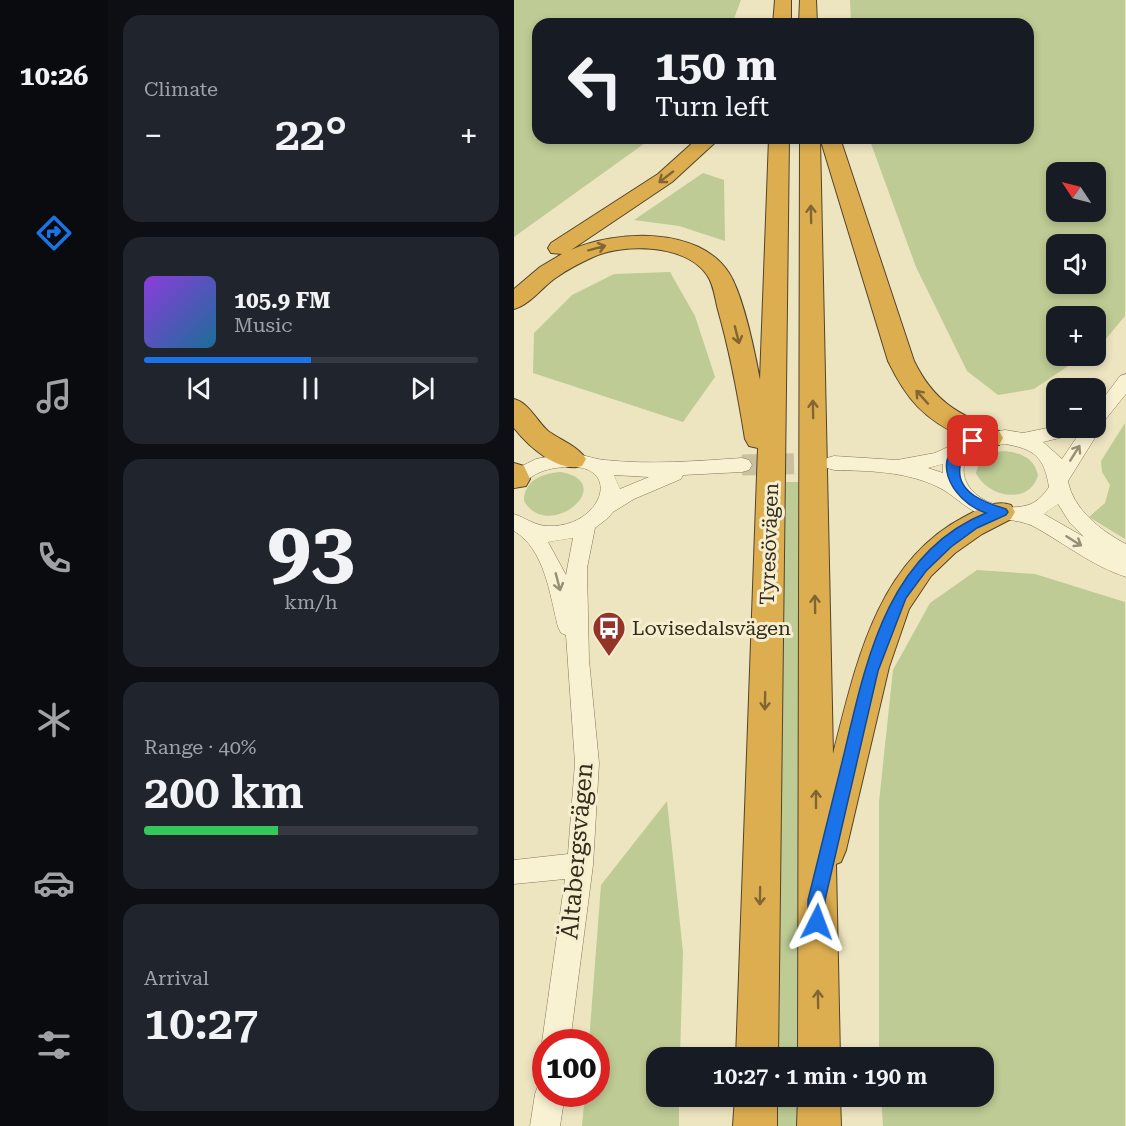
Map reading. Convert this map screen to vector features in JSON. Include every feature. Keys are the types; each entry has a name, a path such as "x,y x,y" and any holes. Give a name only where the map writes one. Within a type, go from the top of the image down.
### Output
{"highway":[{"path":"782,18 783,0"},
{"path":"808,0 808,18"},
{"path":"514,278 665,178 703,144"},
{"name":"Tyresövägen","path":"757,1047 779,144"},
{"path":"810,144 818,1047"},
{"path":"832,144 901,361 912,385 938,414 989,438"},
{"path":"514,302 536,280 557,264 594,248 615,243 652,242 670,245 702,257 721,279 735,325 770,496"},
{"path":"514,408 525,427 544,443 572,459"},
{"path":"817,900 871,671 885,631 901,596 921,567 946,543 972,524 1012,512"},
{"path":"756,1107 756,1126"},
{"path":"819,1107 819,1126"}],"street":[{"path":"1106,406 1126,380"},
{"path":"1023,440 1046,435"},
{"path":"834,463 901,466 939,459 973,441 1006,437 1023,440 1042,450 1055,464 1064,502 1083,525 1115,549 1126,553"},
{"path":"1012,512 1040,508 1051,501 1085,438"},
{"path":"960,490 952,475 954,460 961,449"},
{"path":"515,478 529,468 546,462 572,459 599,467 687,469 742,465"},
{"path":"901,466 942,479 986,508 1012,512 1048,524 1106,561 1126,568"},
{"path":"599,467 611,484 607,506"},
{"path":"518,526 547,535 567,533 586,525 598,517 607,506 635,491 687,469"},
{"name":"Ältabergsvägen","path":"558,1029 580,865 587,764 578,660 576,567 586,525"},
{"name":"Ältabergsvägen","path":"518,526 546,551 555,571 578,660"},
{"path":"514,872 580,865"},
{"path":"545,1126 548,1107"}],"green space":[{"path":"514,0 741,0 734,18 532,18 532,144 644,144 514,237"},
{"path":"850,0 1125,0 1125,316 1106,339 1106,306 1046,306 1046,366 1068,366 1050,378 1046,378 1046,381 1034,389 998,395 967,371 916,267 871,144 1034,144 1034,18 851,18"},
{"path":"703,173 724,180 725,241 679,226 634,220"},
{"path":"670,272 695,316 715,377 683,422 533,373 534,333 572,295 614,274"},
{"path":"1125,423 1125,539 1089,517 1105,503 1110,485 1102,472 1101,461"},
{"path":"1005,451 1026,457 1036,469 1038,475 1033,485 1026,491 1008,495 998,492 989,488 976,473 980,460 995,452"},
{"path":"561,472 577,478 583,487 582,497 574,506 562,513 548,516 535,512 524,501 527,488 541,476"},
{"path":"785,482 799,482 798,1047 775,1047"},
{"path":"977,570 1035,574 1125,602 1125,1126 883,1126 882,1107 994,1107 994,1047 879,1047 879,802 893,670 930,603"},
{"path":"667,801 683,952 680,1047 646,1047 646,1107 679,1107 679,1126 582,1126 584,1107 610,1107 610,1029 590,1029 601,885"},
{"path":"774,1107 798,1107 798,1126 774,1126"}],"tunnel":[{"path":"742,465 828,463"}],"place":[{"name":"Lovisedalsvägen","path":"609,657"}],"route":[{"path":"817,922 817,900 859,720 871,671 885,631 901,596 921,567 946,543 972,524 1001,512 986,508 968,498 960,490 952,475 954,460 961,449 973,441"}]}
